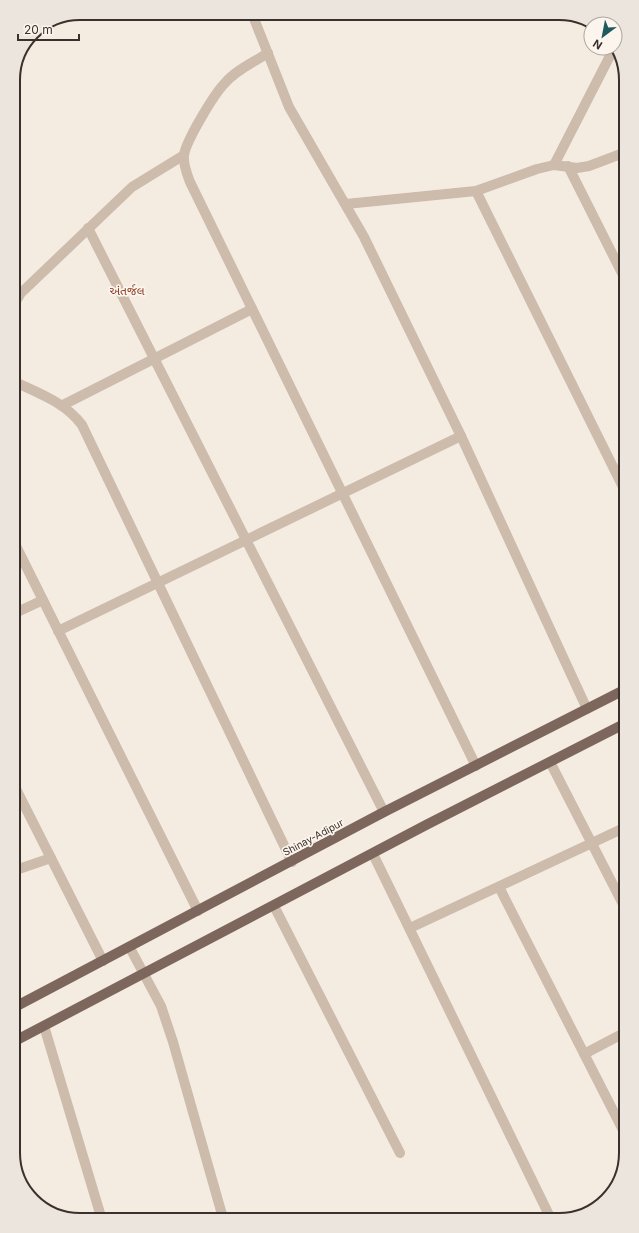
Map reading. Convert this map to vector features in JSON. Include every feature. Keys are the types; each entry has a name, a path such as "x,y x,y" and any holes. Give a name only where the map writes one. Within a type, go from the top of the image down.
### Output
{"main road":[{"name":"Shinay-Adipur","path":"20,1004 130,948 384,812 619,693"},
{"path":"20,1038 619,727"}],"street":[{"path":"255,20 289,107 364,237 461,436 587,709"},
{"path":"268,53 225,83 216,94 188,143 184,155 185,168 190,182 476,766"},
{"path":"554,165 610,56"},
{"path":"20,295 132,187 184,155"},
{"path":"346,204 476,191 554,165 577,168 589,166 619,155"},
{"path":"568,166 619,267"},
{"path":"476,191 619,479"},
{"path":"88,228 384,812"},
{"path":"63,405 252,309"},
{"path":"20,384 63,405 74,414 82,425 292,862"},
{"path":"58,631 461,436"},
{"path":"20,554 198,911"},
{"path":"20,611 43,600"},
{"path":"550,762 619,896"},
{"path":"20,797 103,961"},
{"path":"410,928 619,830"},
{"path":"373,854 548,1213"},
{"path":"20,869 51,858"},
{"path":"499,887 619,1122"},
{"path":"274,906 400,1153"},
{"path":"130,948 161,1006 222,1213"},
{"path":"44,1026 100,1213"},
{"path":"584,1054 619,1036"}],"district":[{"name":"અંતર્જલ","path":"127,290"}]}
